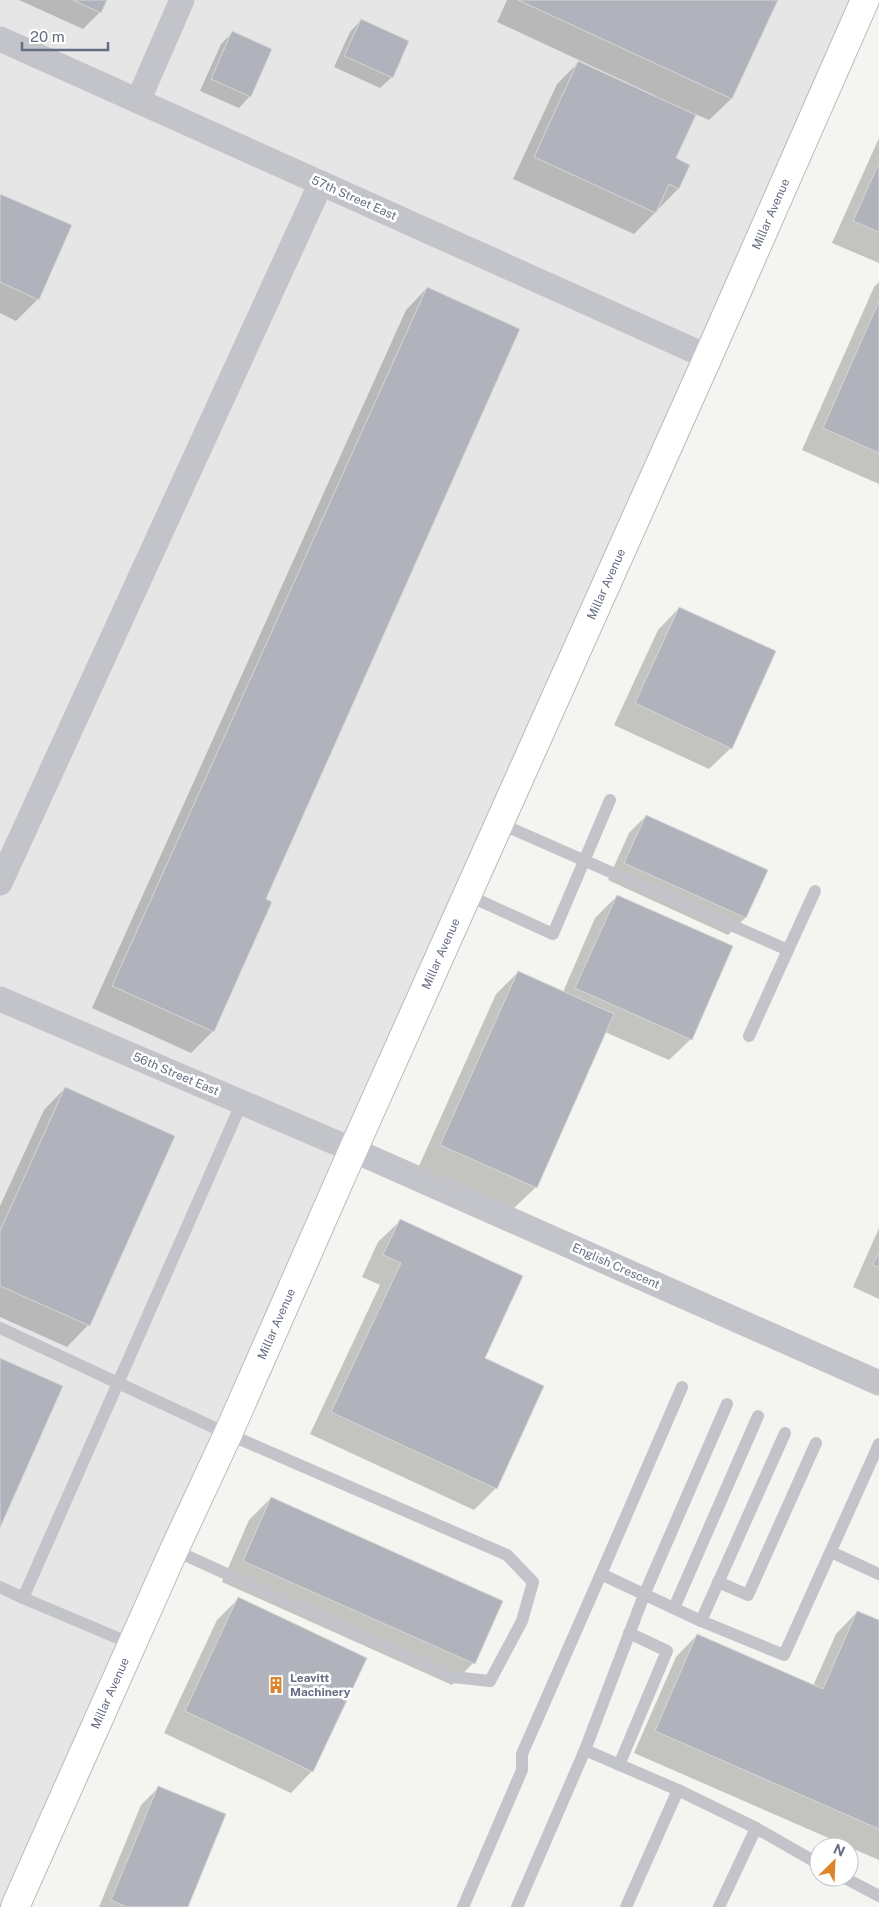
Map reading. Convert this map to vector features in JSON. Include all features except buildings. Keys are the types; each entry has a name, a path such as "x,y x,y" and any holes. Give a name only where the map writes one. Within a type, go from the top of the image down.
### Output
{"street":[{"path":"138,101 182,0"},
{"name":"Millar Avenue","path":"15,1907 174,1550 228,1434 865,0"},
{"name":"57th Street East","path":"0,39 708,357"},
{"path":"0,882 321,183"},
{"name":"56th Street East","path":"0,998 353,1150"},
{"name":"English Crescent","path":"353,1150 879,1383"}],"lane":[{"path":"467,895 552,934 610,800"},
{"path":"499,822 788,950"},
{"path":"749,1036 815,891"},
{"path":"23,1598 242,1102"},
{"path":"0,1328 228,1434 507,1555 533,1582 522,1621 490,1681 453,1677 174,1550"},
{"path":"463,1907 522,1770 522,1754 682,1387"},
{"path":"517,1907 585,1750 644,1595 727,1404"},
{"path":"674,1608 758,1416"},
{"path":"701,1621 785,1433"},
{"path":"718,1582 748,1595 816,1443"},
{"path":"601,1574 701,1621 784,1655 831,1552 874,1468 879,1444"},
{"path":"831,1552 879,1574"},
{"path":"0,1586 23,1598 132,1644"},
{"path":"619,1765 667,1651 629,1633"},
{"path":"585,1750 678,1790 756,1828 809,1858"},
{"path":"626,1907 678,1790"},
{"path":"719,1907 756,1828"},
{"path":"859,1885 879,1896"}],"shaded area":[{"path":"0,0 865,0 15,1907 0,1907"}],"place":[{"name":"Leavitt Machinery","path":"276,1685"}]}
